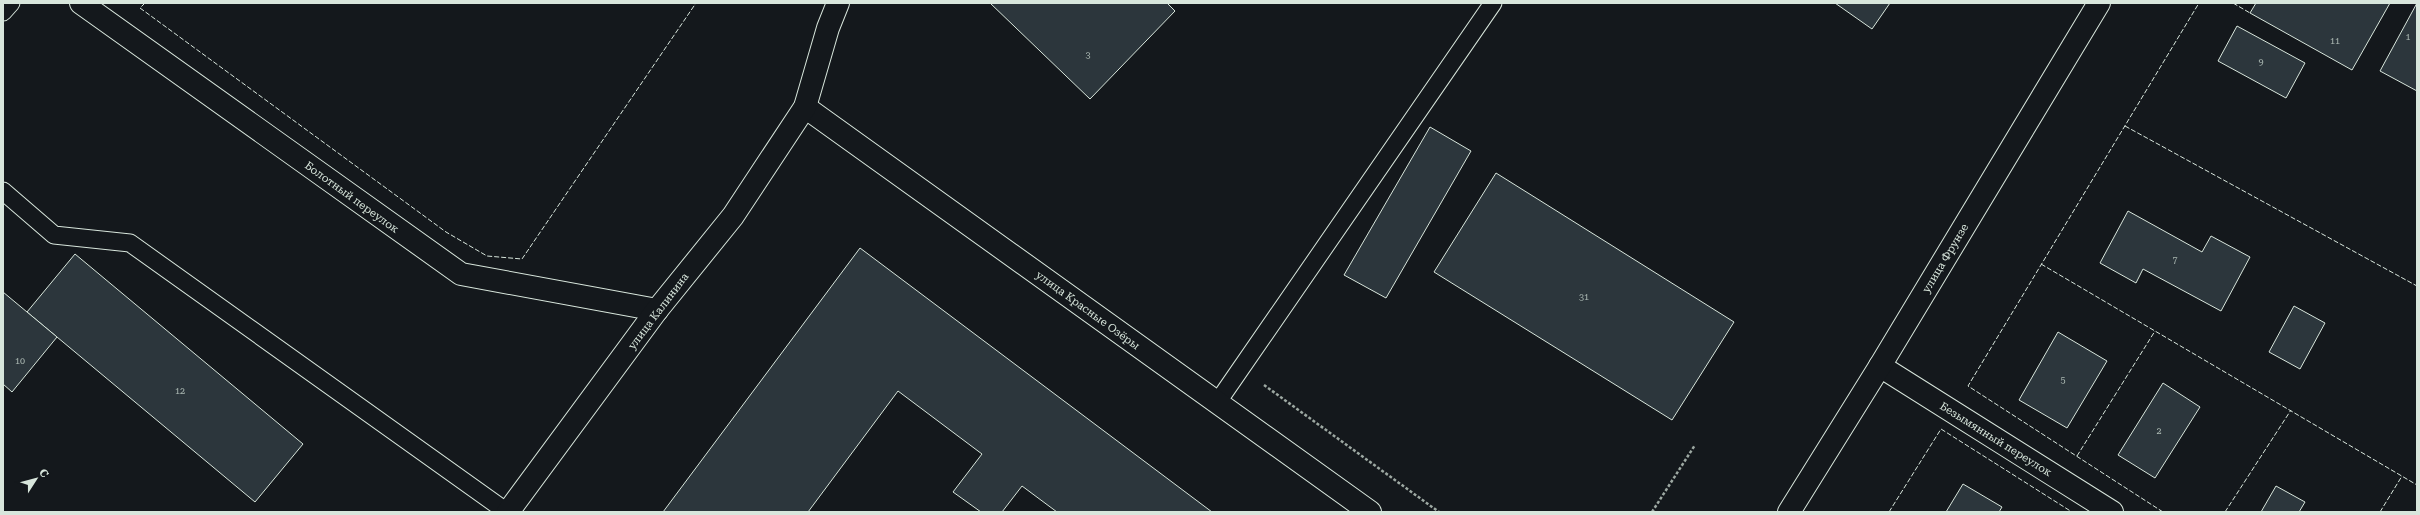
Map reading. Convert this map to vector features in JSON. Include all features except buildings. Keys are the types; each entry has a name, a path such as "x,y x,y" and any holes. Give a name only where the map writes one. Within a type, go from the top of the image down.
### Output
{"street":[{"name":"Болотный переулок","path":"81,3 461,274 657,310"},
{"name":"улица Калинина","path":"508,512 657,310 733,216 805,107 828,28 838,3"},
{"name":"улица Фрунзе","path":"1788,512 1880,366 2099,3"},
{"name":"улица Красные Озёры","path":"805,107 1370,512"},
{"name":"Безымянный переулок","path":"1880,366 2112,512"}],"lane":[{"path":"3,12 11,3"},
{"path":"1217,403 1493,3"},
{"path":"3,191 54,235 130,243 508,512"}],"path":[{"path":"1241,368 1439,512"},
{"path":"1652,512 1695,445"}],"fence":[{"path":"145,3 140,8 446,232 487,256 522,259 696,3"},
{"path":"2163,512 1968,386 2199,3"},
{"path":"2233,3 2250,13"},
{"path":"2125,126 2417,286"},
{"path":"2041,264 2417,485"},
{"path":"2077,456 2155,331"},
{"path":"2225,512 2291,410"},
{"path":"1889,512 1941,429 2072,512"},
{"path":"2380,512 2402,476"}]}
